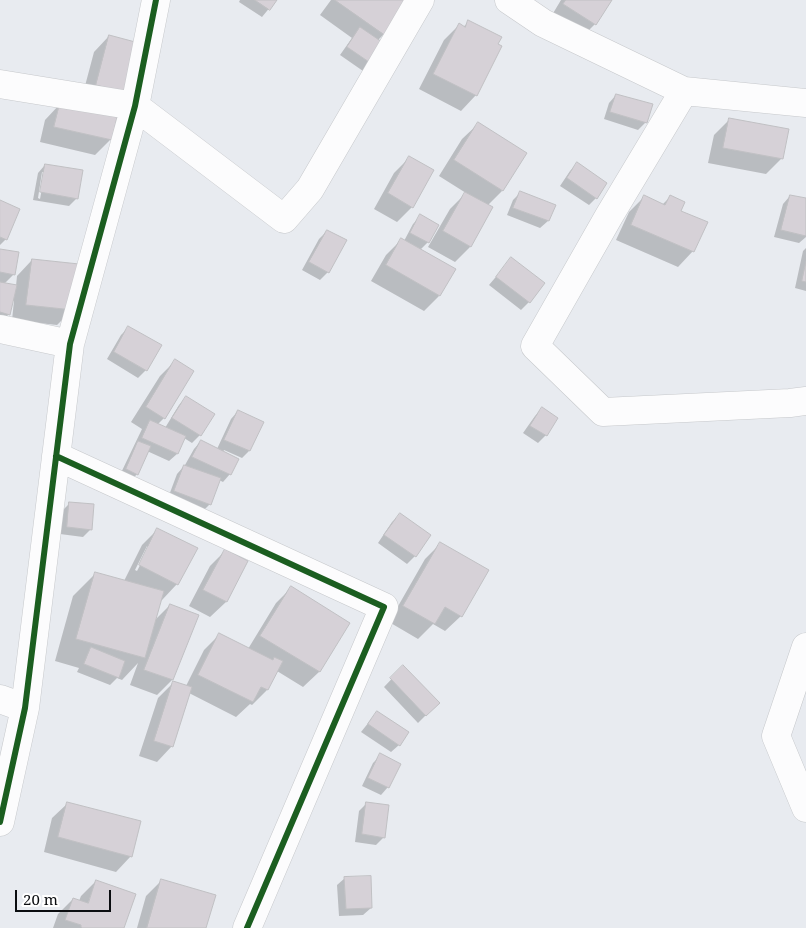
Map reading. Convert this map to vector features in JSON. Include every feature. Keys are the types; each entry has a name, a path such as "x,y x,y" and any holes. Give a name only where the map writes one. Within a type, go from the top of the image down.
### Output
{"street":[{"path":"0,822 25,708 70,344 135,106 156,0"},
{"path":"0,84 135,106 284,219 310,189 420,0"},
{"path":"508,0 543,23 684,91 806,103"},
{"path":"684,91 608,216 535,346 603,412 806,401"},
{"path":"0,329 70,344"},
{"path":"56,456 384,607 247,928"},
{"path":"806,647 776,736 806,808"},
{"path":"0,699 25,708"}],"building":[{"path":"255,0 277,0 270,10"},
{"path":"335,0 409,0 385,35"},
{"path":"566,0 612,0 596,25 563,4"},
{"path":"468,20 502,37 498,44 502,46 477,96 433,74 459,23 465,27"},
{"path":"360,27 385,44 372,64 347,47"},
{"path":"109,35 139,43 126,93 96,85"},
{"path":"616,94 653,104 647,123 610,112"},
{"path":"60,103 117,117 112,140 54,127"},
{"path":"729,118 789,129 783,159 723,148"},
{"path":"478,122 527,153 503,191 454,160"},
{"path":"409,156 434,170 413,208 388,193"},
{"path":"577,162 607,183 597,199 567,178"},
{"path":"45,164 83,170 78,199 40,192"},
{"path":"520,191 556,205 549,221 513,208"},
{"path":"465,192 493,207 471,247 443,231"},
{"path":"644,195 665,205 670,195 685,202 681,211 708,222 694,252 631,225"},
{"path":"790,195 806,198 806,236 781,230"},
{"path":"0,200 20,209 7,240 0,237"},
{"path":"420,214 439,225 429,243 410,233"},
{"path":"327,230 347,240 329,273 309,262"},
{"path":"401,238 456,269 440,296 386,265"},
{"path":"0,249 19,252 15,275 0,272"},
{"path":"511,257 545,283 530,303 496,277"},
{"path":"32,259 79,264 73,310 26,305"},
{"path":"806,262 806,282 802,281"},
{"path":"0,282 17,285 10,315 0,312"},
{"path":"128,326 162,345 147,371 114,352"},
{"path":"175,359 194,371 165,419 146,407"},
{"path":"186,396 215,414 201,436 172,418"},
{"path":"542,407 558,418 547,436 530,426"},
{"path":"238,410 264,422 250,451 224,440"},
{"path":"150,420 186,436 178,454 142,438"},
{"path":"201,440 239,459 231,475 192,457"},
{"path":"138,441 151,446 138,475 126,469"},
{"path":"184,465 221,478 211,505 174,491"},
{"path":"69,502 94,504 92,530 67,527"},
{"path":"400,513 431,535 416,557 384,535"},
{"path":"157,528 198,548 178,585 139,565"},
{"path":"440,542 489,570 462,617 445,607 435,624 403,606"},
{"path":"225,549 248,561 227,602 203,590"},
{"path":"95,572 164,591 145,658 76,639"},
{"path":"291,586 350,623 320,672 260,636"},
{"path":"170,604 199,615 173,680 144,670"},
{"path":"219,633 273,660 274,657 283,661 268,690 261,687 253,702 198,675"},
{"path":"91,647 125,661 119,678 84,664"},
{"path":"403,665 440,703 426,716 390,678"},
{"path":"173,681 192,687 173,747 154,741"},
{"path":"377,711 409,732 400,746 368,724"},
{"path":"380,753 401,764 389,788 368,778"},
{"path":"67,802 141,821 132,857 58,837"},
{"path":"366,802 389,805 385,838 362,834"},
{"path":"371,876 372,908 346,909 344,877"},
{"path":"161,879 216,895 206,928 147,928"},
{"path":"96,880 136,894 124,928 82,928 81,925 65,920 73,898 88,903"}],"cycle path":[{"path":"0,822 25,708 70,344 135,106 156,0"},
{"path":"56,456 384,607 247,928"}]}
